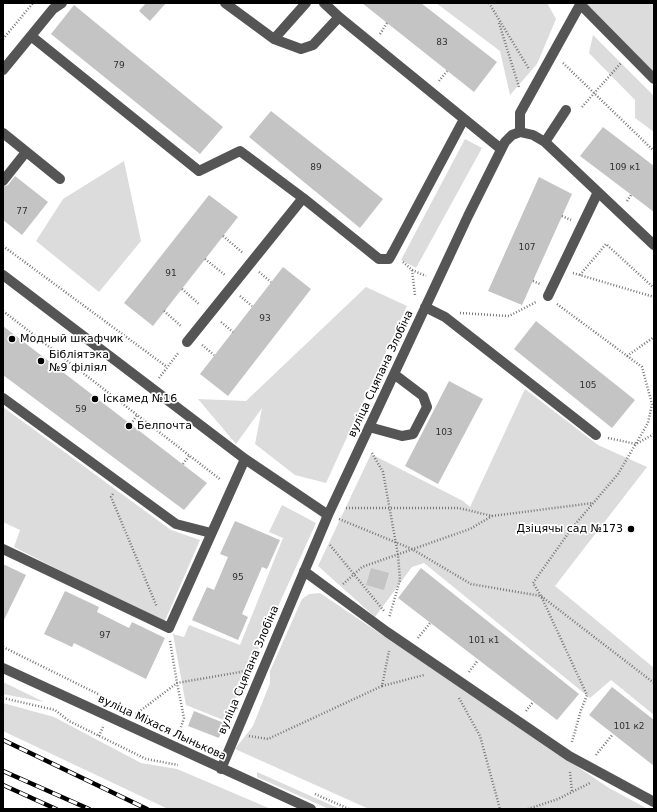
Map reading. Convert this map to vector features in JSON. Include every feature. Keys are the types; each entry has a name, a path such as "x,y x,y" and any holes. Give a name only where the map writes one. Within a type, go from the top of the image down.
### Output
{"street":[{"path":"3,70 53,9 62,3"},
{"path":"225,3 274,39 301,49 313,45 339,17"},
{"path":"274,39 306,3"},
{"path":"324,3 339,17 501,149"},
{"path":"654,79 581,4 536,81 520,113 520,132 533,135 545,142 654,245"},
{"path":"31,36 199,171 240,151 303,198 379,259 389,259 464,119"},
{"path":"545,142 566,110"},
{"name":"вуліца Сцяпана Злобіна","path":"221,769 320,532 437,281 501,149 512,135 520,132"},
{"path":"3,133 60,179"},
{"path":"3,181 26,152"},
{"path":"548,296 598,192"},
{"path":"187,342 303,198"},
{"path":"3,275 245,459 330,511"},
{"path":"425,307 445,317 596,435"},
{"path":"369,427 402,436 413,434 427,407 423,396 394,374"},
{"path":"3,398 176,524 211,533"},
{"path":"3,549 169,628 245,459"},
{"path":"304,570 411,648 569,756 654,802"},
{"name":"вуліца Міхася Лынькова","path":"3,668 311,809"}],"path":[{"path":"3,39 33,3"},
{"path":"489,3 536,81"},
{"path":"498,18 525,104"},
{"path":"377,38 387,23"},
{"path":"552,53 654,151"},
{"path":"582,107 629,54"},
{"path":"436,86 447,71"},
{"path":"223,236 252,261"},
{"path":"654,288 606,244 580,275 654,297"},
{"path":"3,246 167,367 187,342"},
{"path":"393,252 412,270 437,281"},
{"path":"205,259 235,283"},
{"path":"412,270 416,304 425,307"},
{"path":"182,289 210,314"},
{"path":"445,317 463,312 508,316 548,296 642,367 653,403 648,423 618,474 572,528 533,583 541,596 587,695 581,710 569,756 572,792"},
{"path":"3,311 232,489"},
{"path":"627,356 654,337"},
{"path":"131,424 137,415"},
{"path":"596,435 636,444 654,434"},
{"path":"183,464 189,456"},
{"path":"330,511 459,508 492,516 593,503"},
{"path":"330,511 412,549 471,584 541,596 654,683"},
{"path":"334,592 362,567 470,530 492,516"},
{"path":"320,532 389,618"},
{"path":"411,648 430,623"},
{"path":"3,647 16,653"},
{"path":"382,686 443,670"},
{"path":"136,715 176,683 246,671"},
{"path":"458,696 480,736 500,809"},
{"path":"3,698 55,710 68,721 146,758"},
{"path":"587,766 613,734"},
{"path":"528,809 572,792 604,775"}],"shaded area":[{"path":"436,3 547,3 556,19 537,64 510,95 500,51"},
{"path":"586,3 654,3 654,72"},
{"path":"593,35 654,96 654,132 635,118 635,100 589,53"},
{"path":"465,139 482,148 416,268 401,260"},
{"path":"124,161 141,241 99,292 36,241 63,199"},
{"path":"366,287 407,306 326,483 295,475 255,444 262,408 236,444 198,399 246,401"},
{"path":"525,389 598,445 647,467 555,586 654,668 654,715 611,680 590,698 424,563 412,567 375,617 318,566 371,454 463,501 470,507"},
{"path":"3,407 171,530 200,540 164,623 14,547 20,530 3,522"},
{"path":"282,505 316,523 226,721 186,705 173,634 184,637 189,625 240,645 283,538 269,532"},
{"path":"320,593 609,788 648,809 369,809 235,749 253,726 270,683 270,671 302,599 309,594"},
{"path":"3,682 44,702 3,694"},
{"path":"3,703 54,717 141,763 177,769 271,809 168,809 3,731"},
{"path":"257,772 340,809 329,809 257,777"}],"building":[{"path":"146,3 166,3 150,21 139,11"},
{"path":"362,3 421,3 497,62 474,92"},
{"path":"74,5 223,127 200,154 51,34"},
{"path":"271,111 383,199 360,228 249,137"},
{"path":"603,127 654,166 654,212 580,156"},
{"path":"15,176 48,202 22,235 3,220 3,187 8,185"},
{"path":"539,177 572,194 522,305 488,291"},
{"path":"209,195 238,217 153,326 124,303"},
{"path":"283,267 311,289 228,396 200,374"},
{"path":"536,321 635,400 612,428 514,349"},
{"path":"3,326 207,483 184,510 3,375"},
{"path":"449,381 483,399 438,484 405,466"},
{"path":"235,521 280,540 267,569 262,567 242,614 248,617 238,640 192,620 207,587 214,590 228,557 220,554"},
{"path":"3,564 26,575 3,622"},
{"path":"371,568 389,573 384,590 366,585"},
{"path":"421,568 579,694 557,720 398,598"},
{"path":"65,591 99,607 97,612 129,628 132,622 165,638 146,679 74,643 72,647 44,634"},
{"path":"612,687 654,720 654,766 589,715"},
{"path":"194,711 224,723 219,738 188,726"}],"railway":[{"path":"3,740 147,809"},
{"path":"3,771 89,809"},
{"path":"3,785 56,809"}],"place":[{"name":"Модный шкафчик","path":"12,339"},
{"name":"Бібліятэка №9 філіял","path":"41,361"},
{"name":"Іскамед №16","path":"95,399"},
{"name":"Белпочта","path":"129,426"},
{"name":"Дзіцячы сад №173","path":"631,529"}]}
